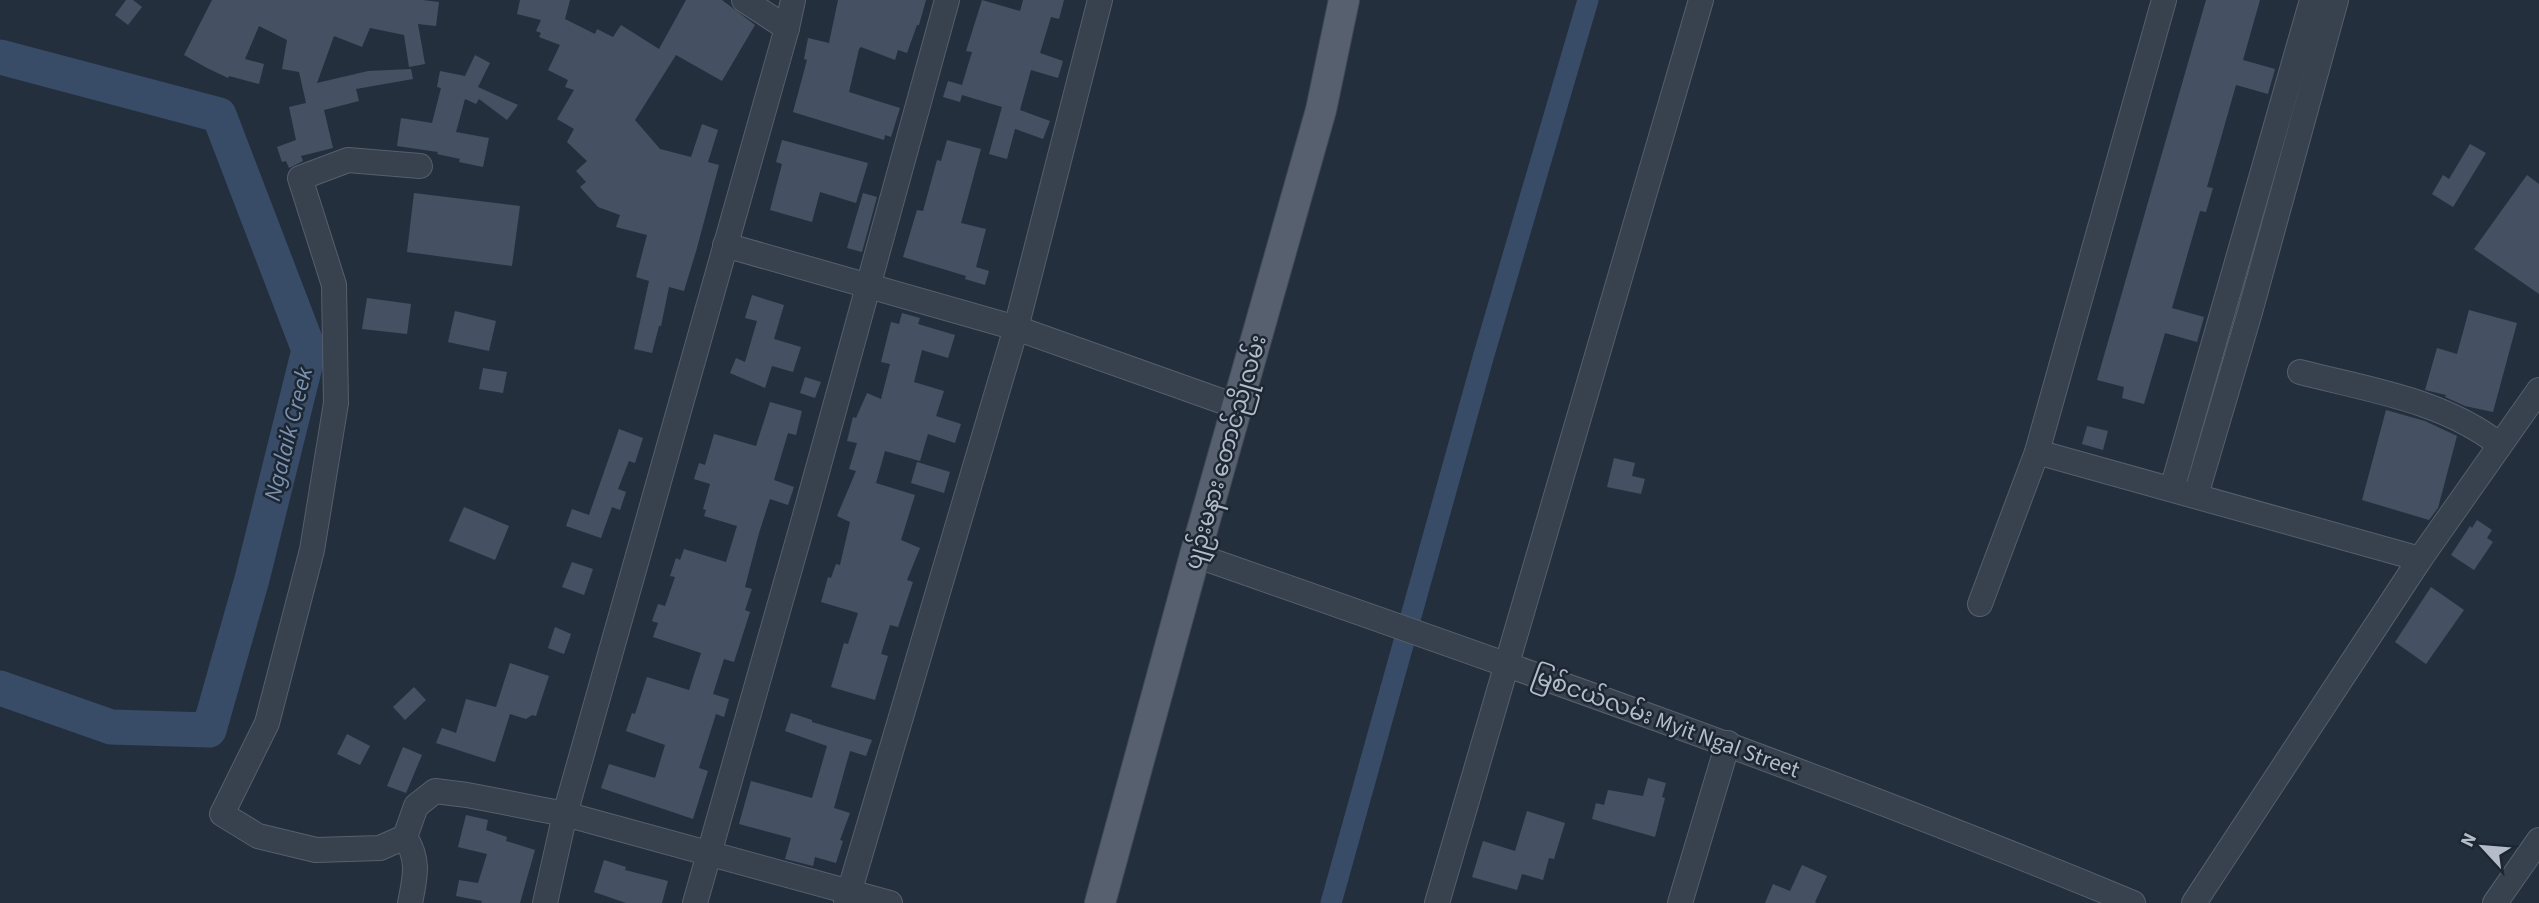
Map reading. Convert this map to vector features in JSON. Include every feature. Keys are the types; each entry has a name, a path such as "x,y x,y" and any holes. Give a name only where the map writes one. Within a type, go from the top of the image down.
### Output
{"main road":[{"name":"ပျဉ်းမနား တောင်ညိုလမ်း","path":"1100,903 1321,110 1344,0"}],"street":[{"path":"744,0 787,27"},
{"path":"545,903 565,814 793,0"},
{"path":"695,903 947,0"},
{"path":"848,897 1016,328 1100,0"},
{"path":"1445,900 1507,663 1701,0"},
{"path":"1980,604 2037,452 2164,0"},
{"path":"2184,492 2231,375 2250,312 2307,57 2312,0"},
{"path":"2307,57 2336,0"},
{"path":"2184,492 2206,371 2225,305 2292,117"},
{"path":"420,166 348,160 300,178 334,285 337,403 312,550 267,723 222,814 258,836 316,850 380,848 405,837 416,806 435,791 467,795 565,814 711,853 848,897 890,903"},
{"path":"725,245 1016,328 1238,407"},
{"path":"2225,305 2250,312"},
{"path":"2206,371 2231,375"},
{"path":"2300,372 2443,411 2480,430 2500,445"},
{"path":"2194,903 2420,559 2539,390"},
{"path":"2037,452 2420,559"},
{"name":"မြစ်ငယ်လမ်း Myit Ngal Street","path":"1195,555 1728,743 2133,903"},
{"path":"1680,903 1728,743"},
{"path":"405,837 414,850 416,874 410,903"},
{"path":"2497,903 2539,840"}],"building":[{"path":"126,0 133,0 142,7 128,25 115,15"},
{"path":"212,0 439,2 436,26 418,24 425,64 409,67 404,35 370,28 362,47 334,36 317,83 368,71 411,69 413,79 356,89 359,101 324,110 333,148 301,156 303,161 289,168 286,161 282,162 277,147 296,140 289,107 306,103 299,72 282,69 287,40 259,26 245,59 264,64 259,84 229,76 228,78 207,68 184,55"},
{"path":"520,0 570,0 565,19 595,34 597,29 613,37 621,25 659,49 686,0 722,0 755,25 722,81 676,55 635,120 660,149 691,157 702,124 718,130 708,162 719,165 697,248 684,291 669,287 652,353 634,349 649,281 636,277 647,235 616,227 620,215 598,207 580,187 586,182 576,171 587,161 567,142 574,129 557,119 574,90 565,87 568,80 548,70 560,45 539,37 541,33 536,31 541,20 517,14"},
{"path":"838,0 926,0 907,53 898,50 895,60 861,47 859,49 849,92 900,108 891,137 885,135 884,140 793,112 807,60 804,59 808,38 829,43"},
{"path":"982,0 1020,11 1023,0 1064,0 1059,19 1051,17 1040,53 1063,61 1058,78 1031,70 1020,110 1050,121 1043,139 1015,129 1007,159 989,154 1002,107 962,95 960,102 943,97 948,81 962,85 972,52 966,51"},
{"path":"2206,0 2260,0 2243,60 2275,69 2268,94 2236,85 2207,187 2213,188 2206,212 2200,211 2172,308 2204,317 2197,342 2165,333 2144,404 2122,398 2124,387 2097,380"},
{"path":"475,55 490,63 478,87 518,105 507,120 479,99 476,104 465,99 456,132 489,138 483,167 459,162 460,159 437,154 438,152 397,146 401,118 432,123 441,88 437,87 440,71 465,76"},
{"path":"782,140 868,163 856,203 820,192 812,222 770,210 782,164 776,162"},
{"path":"947,140 981,149 961,223 986,229 976,267 989,271 985,285 965,279 966,276 903,257 917,210 923,211 937,160 941,161"},
{"path":"2470,144 2486,153 2453,207 2432,194 2443,175 2449,179"},
{"path":"2527,175 2539,184 2539,294 2474,249"},
{"path":"414,193 520,206 512,266 407,252"},
{"path":"863,193 877,197 862,252 847,248"},
{"path":"752,295 784,305 774,339 801,347 793,372 772,366 765,388 730,373 736,358 745,362 757,321 745,318"},
{"path":"367,298 411,304 407,334 362,329"},
{"path":"2469,310 2517,323 2493,412 2465,406 2445,397 2446,395 2425,390 2437,348 2457,354"},
{"path":"455,311 496,321 489,351 448,342"},
{"path":"902,313 920,318 918,324 955,335 948,358 922,350 914,382 944,391 936,416 961,424 955,443 928,434 920,461 885,451 876,483 915,495 901,540 920,548 907,580 913,582 898,627 890,625 881,654 888,656 875,700 831,687 844,643 848,644 858,613 821,602 828,577 831,578 836,564 840,565 850,522 837,516 856,471 849,469 857,443 847,441 853,417 856,418 867,393 881,399 890,364 881,362 891,322 899,324"},
{"path":"483,368 507,372 503,393 479,389"},
{"path":"805,377 821,382 815,398 800,393"},
{"path":"770,402 802,411 796,435 788,433 774,480 794,487 788,505 770,499 759,533 745,587 752,589 745,610 750,612 734,662 724,659 713,694 729,699 724,717 716,714 699,768 708,771 693,819 601,788 609,764 655,778 665,745 626,731 632,713 635,714 647,677 689,690 701,653 653,637 658,623 652,621 658,604 665,606 675,577 670,576 676,558 680,560 684,549 726,562 737,526 704,516 706,510 703,509 710,484 694,479 699,463 705,465 714,434 756,446"},
{"path":"2386,410 2425,421 2457,436 2438,508 2429,520 2362,500"},
{"path":"2087,426 2108,431 2103,450 2082,444"},
{"path":"619,429 643,438 635,463 629,461 618,489 626,492 620,510 612,507 601,538 566,526 572,509 589,515"},
{"path":"1614,458 1635,463 1632,476 1645,479 1641,494 1607,487"},
{"path":"917,462 950,472 944,493 911,483"},
{"path":"464,507 509,526 495,560 449,541"},
{"path":"2477,520 2492,530 2487,538 2493,542 2474,570 2451,555"},
{"path":"572,562 593,569 584,595 562,587"},
{"path":"2431,587 2464,610 2426,664 2395,642"},
{"path":"555,627 571,634 564,654 548,648"},
{"path":"510,663 549,676 536,716 532,715 526,719 510,714 495,762 436,743 442,728 456,733 466,699 496,707"},
{"path":"414,687 426,700 405,720 393,707"},
{"path":"791,713 872,740 866,756 850,751 834,808 850,813 840,840 843,841 836,863 815,857 813,866 785,859 791,838 739,824 751,781 812,798 827,746 785,731"},
{"path":"347,734 370,746 360,765 337,754"},
{"path":"403,747 422,755 406,793 387,786"},
{"path":"1648,778 1666,783 1655,837 1592,819 1596,803 1604,805 1608,790 1643,796"},
{"path":"1527,811 1565,823 1554,859 1549,858 1543,880 1522,874 1517,890 1472,877 1483,841 1515,851"},
{"path":"466,815 488,820 486,830 507,837 506,841 535,850 520,903 481,903 482,901 456,896 459,880 478,883 487,854 458,847"},
{"path":"604,860 626,867 625,870 668,881 662,903 626,903 594,892"},
{"path":"1802,865 1827,876 1815,902 1817,903 1765,903 1773,884 1790,891"}],"waterway":[{"path":"1331,903 1483,358 1588,0"},
{"name":"Ngalaik Creek","path":"0,57 219,115 309,350 252,579 209,730 111,727 0,688"}]}
